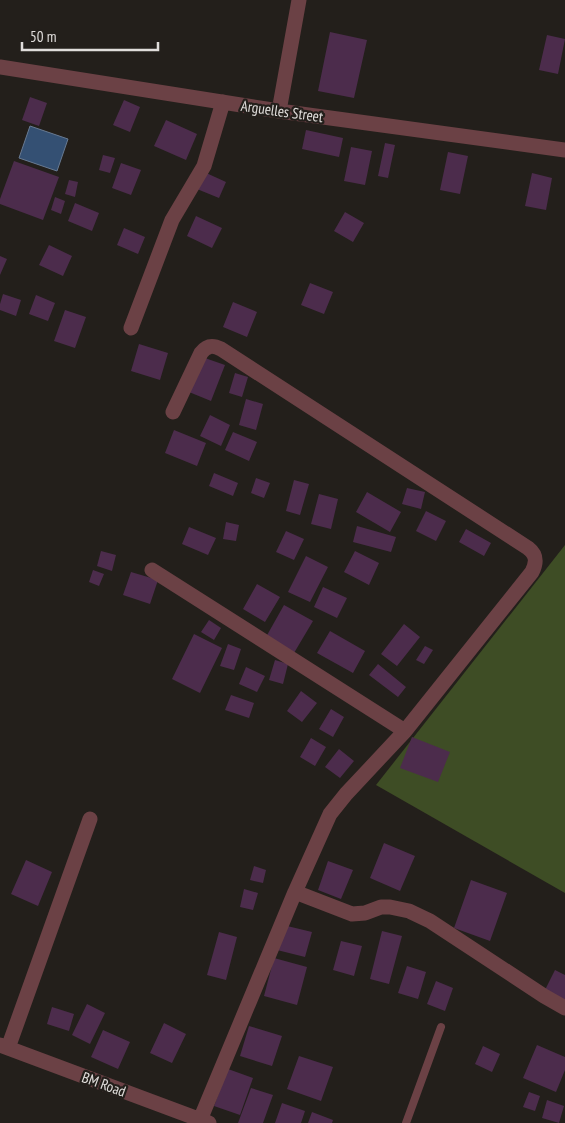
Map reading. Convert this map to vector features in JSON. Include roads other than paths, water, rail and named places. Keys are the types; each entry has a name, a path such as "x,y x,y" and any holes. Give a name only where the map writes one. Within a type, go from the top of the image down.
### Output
{"street":[{"path":"279,111 299,0"},
{"name":"Arguelles Street","path":"0,68 279,111 565,150"},
{"path":"131,328 172,220 204,166 223,102"},
{"path":"174,412 201,352 209,346 221,349 533,552 536,558 536,565 532,572 405,731 346,794 330,814 295,892 204,1121"},
{"path":"152,570 405,731"},
{"path":"4,1047 90,819"},
{"path":"295,892 352,914 365,913 381,907 409,911 430,921 565,1008"},
{"name":"BM Road","path":"4,1047 204,1121"}],"lane":[{"path":"406,1123 441,1027"}],"water":[{"path":"30,126 68,139 57,171 19,158"}]}
